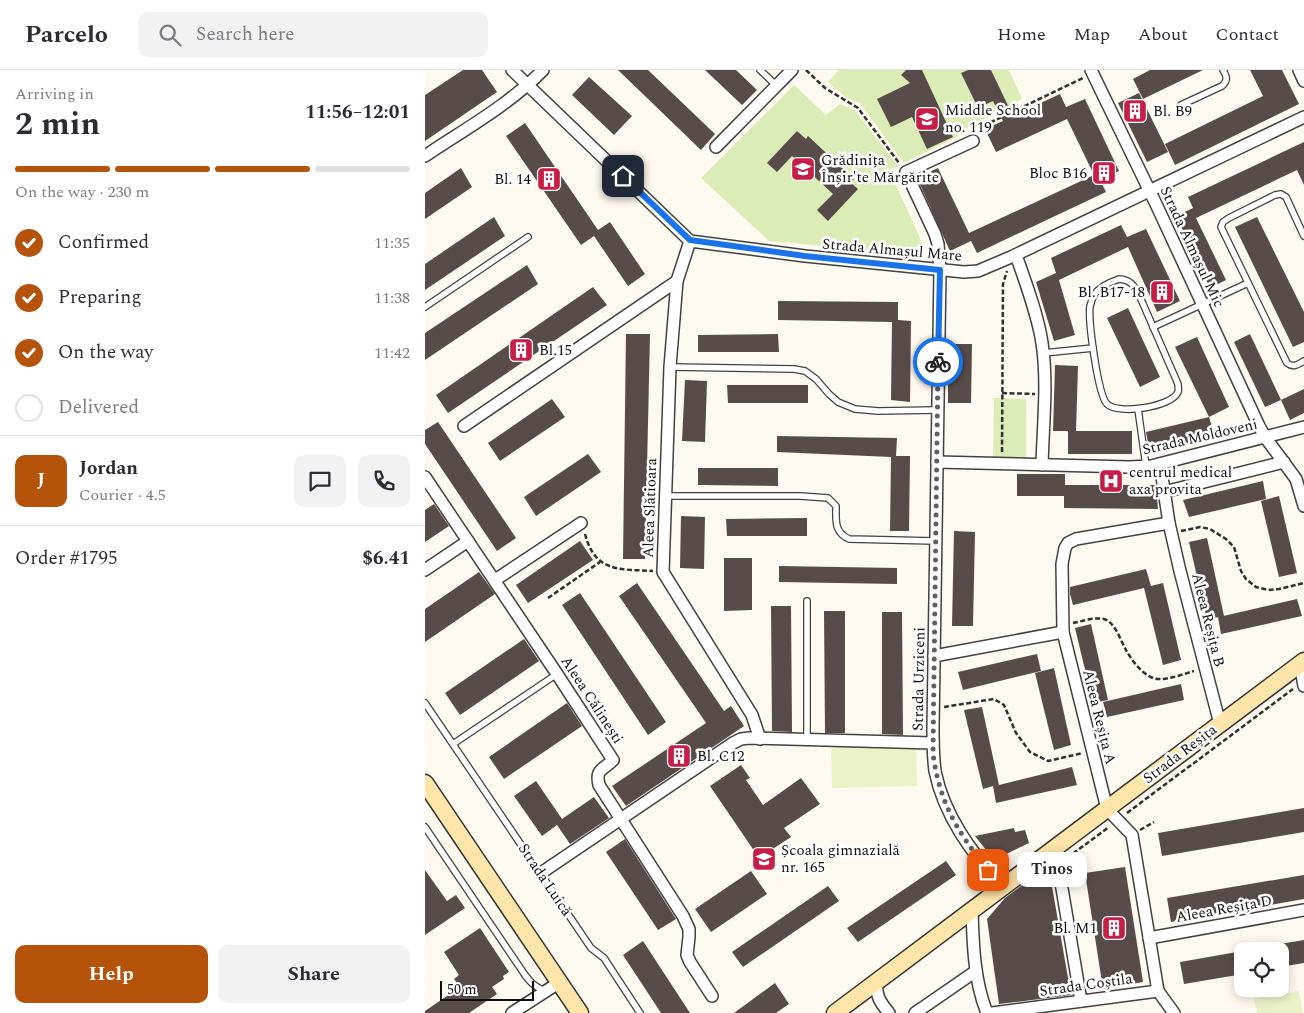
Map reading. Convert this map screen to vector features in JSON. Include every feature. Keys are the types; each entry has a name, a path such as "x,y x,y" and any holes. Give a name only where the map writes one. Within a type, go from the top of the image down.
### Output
{"street":[{"path":"512,70 690,240"},
{"path":"425,156 513,97 543,70"},
{"path":"716,147 792,70"},
{"path":"1299,70 1304,81"},
{"name":"Strada Almașul Mic","path":"1095,71 1265,437 1296,479 1304,506"},
{"name":"Strada Almașul Mare","path":"690,240 805,256 940,270 979,271 1150,192 1304,117"},
{"path":"906,172 973,141"},
{"name":"Strada Urziceni","path":"906,172 935,234 938,244 940,270 933,709 935,771 939,787 953,822 1002,887"},
{"name":"Aleea Slătioara","path":"690,240 677,281 670,367 663,572 752,715 760,739"},
{"path":"1013,256 1040,328 1044,353 1042,465"},
{"path":"464,426 677,281"},
{"name":"Strada Moldoveni","path":"937,462 1146,466 1304,428"},
{"path":"1163,492 1284,462"},
{"name":"Aleea Reșița B","path":"1160,464 1163,492 1171,528 1220,724"},
{"name":"Aleea Călinești","path":"425,477 613,760 599,771 597,778 599,785 683,916 689,929 687,955 712,996"},
{"path":"495,580 581,523"},
{"path":"934,656 1063,629 1062,564 1065,548 1068,543 1076,539 1171,528"},
{"path":"425,570 468,541"},
{"name":"Aleea Reșița A","path":"1063,629 1107,809"},
{"path":"1302,663 1304,683"},
{"name":"Strada Reșița","path":"835,1013 1302,663"},
{"path":"541,874 741,739 933,743"},
{"path":"425,783 553,986 581,1013"},
{"path":"1107,809 1131,835 1158,991 1174,1013"},
{"path":"1055,847 1081,1001"},
{"path":"971,910 979,990 987,1013"},
{"name":"Aleea Reșița D","path":"1149,938 1304,910"},
{"path":"915,1013 977,971"},
{"path":"876,982 877,995 889,1013"},
{"path":"512,1013 553,986"},
{"name":"Strada Coștila","path":"991,1013 1158,991"}],"lane":[{"path":"760,70 777,86"},
{"path":"1181,105 1222,86 1226,82 1227,77 1223,70"},
{"path":"1304,236 1286,197 1281,194 1275,195 1223,222 1221,228 1287,363 1295,366 1304,361"},
{"path":"425,307 528,237"},
{"path":"1119,279 1126,280 1133,284 1153,327 1178,384 1178,392 1165,402 1138,409 1118,409 1107,404 1102,394 1093,348 1090,307 1094,295 1110,282 1119,279"},
{"path":"1153,327 1248,283"},
{"path":"1044,353 1093,348"},
{"path":"670,367 794,369 805,371 816,379 838,402 855,410 937,410"},
{"path":"1138,409 1146,466"},
{"path":"666,496 801,496 828,498 836,506 836,524 842,536 849,539 935,541"},
{"path":"807,600 807,740"},
{"path":"453,744 557,674"},
{"name":"Strada Luică","path":"425,703 591,948 604,958 640,1013"},
{"path":"425,827 532,984 539,989 553,986"}],"path":[{"path":"806,70 825,88 858,108 906,172"},
{"path":"973,141 985,124 1095,71"},
{"path":"1002,464 1003,284 1013,256"},
{"path":"1002,393 1044,394"},
{"path":"581,523 588,544 595,557 605,565 616,568 663,572"},
{"path":"1171,528 1200,527 1217,533 1234,548 1241,571 1246,580 1256,587 1268,590 1304,583"},
{"path":"548,598 600,562"},
{"path":"1063,629 1091,619 1105,620 1113,625 1127,652 1139,668 1148,676 1159,680 1205,669"},
{"path":"1059,865 1304,683"},
{"path":"933,709 994,700 1004,705 1016,733 1030,752 1048,761 1092,750"}],"green space":[{"name":"Middle School no. 119","path":"839,70 1009,70 1022,99 965,129 955,138 904,163 860,103 848,99 828,82"},
{"name":"Grădinița Înșir'te Mărgărite","path":"794,85 826,115 840,104 855,110 898,166 890,172 920,238 924,255 769,241 701,178"},
{"path":"994,398 1026,399 1026,458 993,457"},
{"path":"916,746 917,786 832,788 831,747"},
{"path":"1299,991 1303,1013 1257,1013 1254,999 1289,997 1289,993"}],"building":[{"path":"463,70 482,70 497,92 425,141 425,95"},
{"path":"618,70 648,70 715,134 701,150"},
{"path":"705,70 736,70 757,90 742,105"},
{"path":"906,70 922,70 953,137 927,149 912,117 891,127 877,99 910,83 901,75"},
{"name":"Bloc B16","path":"968,70 991,70 1013,116 1060,94 1066,107 1085,99 1119,171 1100,180 1106,192 977,253 971,241 950,251 917,178 938,168 969,233 1094,175 1067,119 996,152 985,129 1003,121 993,101 978,108 961,73"},
{"path":"1150,70 1203,70 1143,99 1133,79"},
{"path":"1250,70 1282,70 1299,104 1175,165 1165,144 1263,96"},
{"path":"589,77 632,116 614,135 572,95"},
{"path":"1139,93 1168,152 1147,162 1118,103"},
{"name":"Bl. 14","path":"525,123 598,230 610,222 645,274 628,286 594,236 581,245 506,136"},
{"path":"797,131 806,139 808,136 854,179 851,183 858,189 828,221 817,210 833,194 792,156 777,172 767,163"},
{"path":"1304,142 1304,185 1297,170 1196,218 1226,280 1210,288 1176,216 1193,208 1188,197"},
{"path":"461,168 472,187 425,219 425,193"},
{"path":"494,217 505,236 425,290 425,264"},
{"path":"1257,217 1304,312 1304,342 1293,347 1235,227"},
{"name":"Bl. B17-18","path":"1121,225 1127,237 1146,229 1180,301 1157,312 1128,247 1059,280 1075,335 1054,341 1036,282 1056,273 1051,258"},
{"path":"527,265 538,284 425,360 425,333"},
{"name":"Bl.15","path":"593,287 607,305 448,413 436,395"},
{"path":"778,301 898,302 898,320 911,321 910,402 891,400 892,322 778,320"},
{"path":"1128,308 1160,377 1140,387 1107,318"},
{"path":"626,334 650,334 645,559 623,559"},
{"path":"778,334 779,352 698,352 698,335"},
{"path":"1250,334 1281,400 1265,407 1234,342"},
{"path":"1197,337 1229,407 1209,417 1175,347"},
{"path":"948,344 972,344 971,403 948,403"},
{"path":"1055,365 1078,366 1076,431 1132,431 1132,454 1068,454 1068,431 1053,431"},
{"path":"685,380 707,381 705,442 682,441"},
{"path":"727,385 808,385 808,403 728,403"},
{"path":"1304,389 1304,413 1290,420 1281,400"},
{"path":"552,399 565,417 500,461 488,443"},
{"path":"1209,417 1215,437 1150,453 1146,432"},
{"path":"438,422 516,538 497,551 425,444 425,430"},
{"path":"777,436 897,438 896,456 910,456 909,531 890,531 891,457 777,452"},
{"path":"588,454 601,472 536,516 524,497"},
{"path":"698,468 778,468 778,486 698,485"},
{"path":"1017,474 1065,474 1065,485 1156,485 1158,509 1064,508 1064,496 1017,496"},
{"path":"1263,481 1266,499 1189,517 1183,500"},
{"path":"1279,496 1297,573 1279,577 1261,501"},
{"path":"434,504 449,526 425,542 425,510"},
{"path":"681,516 705,517 704,569 680,568"},
{"path":"807,518 807,536 727,536 726,519"},
{"path":"954,531 975,532 973,626 952,626"},
{"path":"1207,538 1224,616 1297,599 1302,616 1221,634 1218,617 1207,620 1189,542"},
{"path":"580,541 593,560 528,603 516,585"},
{"path":"724,558 752,558 752,610 724,611"},
{"path":"779,566 897,568 897,584 779,582"},
{"path":"1146,569 1151,586 1163,583 1181,660 1163,665 1144,588 1073,605 1070,587"},
{"path":"479,572 495,594 425,642 425,609"},
{"path":"637,583 724,711 731,706 744,726 626,806 612,786 706,723 619,596"},
{"path":"580,593 666,722 648,735 562,605"},
{"path":"771,606 791,606 792,732 772,731"},
{"path":"824,611 845,611 845,733 825,733"},
{"path":"882,612 902,612 903,735 882,734"},
{"path":"1091,624 1108,700 1093,703 1075,628"},
{"path":"524,639 539,661 460,715 445,693"},
{"path":"1037,654 1041,671 963,690 958,672"},
{"path":"1054,668 1071,745 1054,750 1035,673"},
{"path":"1181,684 1184,700 1107,717 1103,702"},
{"path":"567,703 582,726 504,779 489,757"},
{"path":"982,707 999,785 1072,767 1077,785 996,803 993,786 983,789 964,710"},
{"path":"741,765 750,778 746,780 763,805 801,778 820,804 784,828 791,837 759,858 710,786"},
{"path":"536,781 562,819 594,797 609,818 570,844 557,825 542,836 514,796"},
{"path":"1304,808 1304,832 1162,856 1158,833"},
{"path":"1014,828 1015,832 1025,830 1029,843 994,860 975,836"},
{"path":"625,839 676,919 658,930 606,852"},
{"path":"946,861 956,875 858,942 847,928"},
{"name":"Bl. M1","path":"1125,867 1143,982 1103,989 1085,873"},
{"path":"425,870 447,901 456,895 465,908 425,935"},
{"path":"1042,870 1050,875 1071,995 999,1004 987,919 1005,898"},
{"path":"751,871 767,894 711,932 695,909"},
{"path":"1304,875 1304,899 1171,922 1167,898"},
{"path":"828,886 839,901 743,967 732,952"},
{"path":"480,928 509,972 503,976 504,979 492,987 497,994 469,1013 425,1013 425,1011 460,987 454,979 459,975 444,952"},
{"path":"1304,940 1304,963 1289,966 1289,942"},
{"path":"643,941 690,1013 661,1013 623,955"},
{"path":"1234,953 1234,976 1184,984 1180,962"},
{"path":"775,983 789,1004 776,1013 734,1013"}],"way so far":[{"path":"938,362 933,754 939,787 953,822 988,870"}],"place":[{"name":"Bl. B9","path":"1135,111"},
{"name":"Middle School no. 119","path":"927,119"},
{"name":"Grădinița Înșir'te Mărgărite","path":"803,169"},
{"name":"Bloc B16","path":"1104,173"},
{"name":"Bl. 14","path":"549,179"},
{"name":"Bl. B17-18","path":"1162,292"},
{"name":"Bl.15","path":"521,350"},
{"name":"centrul medical axa provita","path":"1111,481"},
{"name":"Bl. C12","path":"679,756"},
{"name":"Școala gimnazială nr. 165","path":"764,859"},
{"name":"Tinos","path":"988,870"},
{"name":"Bl. M1","path":"1114,928"}],"route":[{"path":"623,176 690,240 738,248 940,270 938,362"}]}
